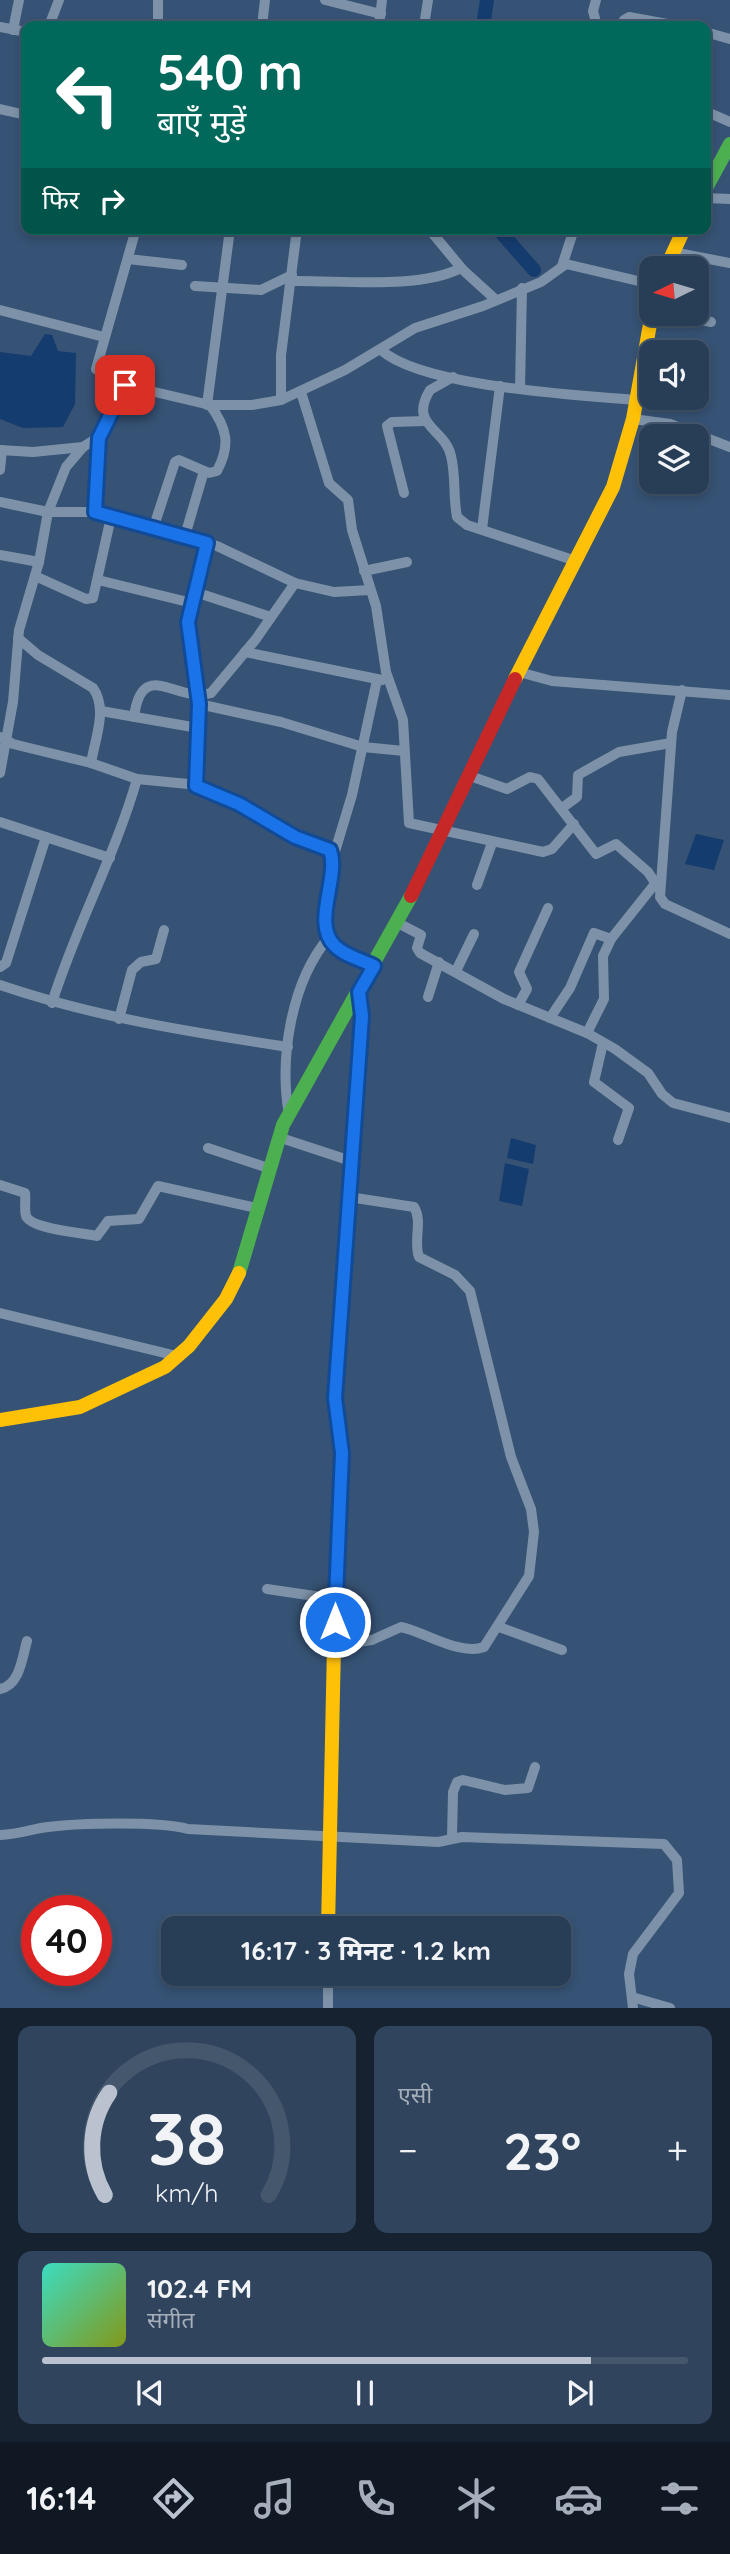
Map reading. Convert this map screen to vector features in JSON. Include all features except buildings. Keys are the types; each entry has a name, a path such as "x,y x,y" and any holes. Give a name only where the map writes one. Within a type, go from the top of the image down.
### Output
{"street":[{"path":"13,30 19,0"},
{"path":"51,21 59,0"},
{"path":"158,0 158,21"},
{"path":"263,21 265,0"},
{"path":"325,0 381,14"},
{"path":"380,21 382,0"},
{"path":"425,21 428,0"},
{"path":"596,0 593,11 596,21"},
{"path":"625,21 629,17 651,21"},
{"path":"0,27 21,31"},
{"path":"711,34 730,39"},
{"path":"0,109 21,114"},
{"path":"711,114 730,122"},
{"path":"711,179 730,144"},
{"path":"711,198 730,199"},
{"path":"134,235 96,369 125,385 209,405 241,406 281,400 334,376 427,323 541,282 562,266 570,264 639,281"},
{"path":"153,529 176,462 179,460 204,471 218,471 228,444 219,418 209,405 220,289 229,235"},
{"path":"281,400 281,355 296,235"},
{"path":"434,235 465,272 496,300"},
{"path":"562,266 572,235"},
{"path":"670,256 681,235"},
{"path":"672,252 730,263"},
{"path":"128,259 182,265"},
{"path":"195,286 261,290 292,278 421,281 465,272"},
{"path":"520,390 522,288"},
{"path":"0,310 104,337"},
{"path":"381,349 402,364 453,377 520,390 636,400"},
{"path":"453,377 430,390 424,404 425,421 451,455 457,517 467,525 576,561"},
{"path":"95,512 99,438 125,385"},
{"path":"482,529 500,386"},
{"path":"301,392 329,482 348,500 352,530 370,590 389,680 403,720 409,823 492,843 547,852 574,824"},
{"path":"0,1420 47,1414 97,1401 165,1367 226,1299 238,1275 278,1137 398,923 519,672 613,487 639,392"},
{"path":"633,419 670,424 730,447"},
{"path":"404,493 387,426 392,422 425,421"},
{"path":"0,773 18,638 39,562 48,512 66,467 83,447 99,438"},
{"path":"0,470 1,450 33,452 83,447"},
{"path":"184,539 204,471"},
{"path":"0,502 48,512 95,512 184,539 207,543 295,583 334,592 370,590"},
{"path":"35,576 86,599 93,598 111,517"},
{"path":"196,786 198,700 188,622 207,543"},
{"path":"0,555 39,562"},
{"path":"364,570 407,562"},
{"path":"98,580 192,603"},
{"path":"198,700 211,693 246,652 295,583"},
{"path":"195,592 271,617"},
{"path":"18,638 38,655 93,688 101,701 91,763"},
{"path":"246,652 377,680 389,680"},
{"path":"519,672 552,681 730,695"},
{"path":"374,966 343,952 329,937 326,913 333,858 341,839 377,680"},
{"path":"134,717 136,698 146,688 163,686 198,700 363,747 404,751"},
{"path":"587,1033 604,999 602,963 611,939 657,888 671,743 682,690"},
{"path":"101,711 198,729"},
{"path":"4,739 91,763 136,779 196,786 239,804 295,837 325,846 333,858"},
{"path":"562,808 577,797 578,775 612,754 671,743"},
{"path":"470,776 507,789 534,777 562,808 596,854 616,844 648,872 665,904 730,934"},
{"path":"52,1003 65,959 110,858 136,779"},
{"path":"0,822 110,858"},
{"path":"0,967 6,963 46,837"},
{"path":"477,885 492,843"},
{"path":"518,1005 527,989 519,972 548,908"},
{"path":"398,923 421,935 417,950 518,1005 587,1033 648,1073 662,1094 673,1103 730,1118"},
{"path":"119,1019 132,970 141,962 156,959 164,930"},
{"path":"550,1018 570,988 594,933 611,939"},
{"path":"456,971 474,934"},
{"path":"289,1115 286,1093 291,1021 312,962 329,937"},
{"path":"428,997 439,962"},
{"path":"0,985 52,1003 119,1019 288,1047"},
{"path":"328,1916 335,1598 342,1453 335,1398 362,1016 359,992"},
{"path":"603,1043 594,1082 629,1108 618,1140"},
{"path":"278,1137 351,1161"},
{"path":"208,1149 268,1168"},
{"path":"0,1185 25,1193 26,1215 30,1221 52,1229 97,1236 108,1221 139,1219 145,1213 158,1186 257,1208"},
{"path":"336,1645 372,1640 401,1627 453,1644 480,1649 499,1627 529,1576 534,1532 531,1509 513,1464 488,1371 470,1291 455,1275 419,1257 416,1244 416,1210 349,1196"},
{"path":"0,1313 177,1356"},
{"path":"267,1589 335,1598"},
{"path":"499,1627 562,1650"},
{"path":"0,1689 10,1686 16,1678 27,1642"},
{"path":"452,1838 453,1792 457,1782 463,1780 505,1790 528,1788 535,1767"},
{"path":"0,1835 27,1833 53,1826 168,1824 188,1829 439,1842 452,1838 655,1843 672,1851 680,1874 679,1893 633,1954 629,1974 633,2003 670,2008"},
{"path":"328,1986 328,2008"}],"water":[{"path":"45,334 52,335 58,351 76,353 75,404 63,427 23,428 0,419 0,352 31,356"},
{"path":"696,834 724,840 714,870 685,864"},
{"path":"511,1138 536,1145 533,1164 507,1158"},
{"path":"505,1163 529,1169 522,1206 499,1201"}],"waterway":[{"path":"484,21 487,0"},
{"path":"503,235 534,270"}],"traffic: fast":[{"path":"711,179 730,144"},
{"path":"239,1273 283,1125 411,896"},
{"path":"335,1598 342,1453 335,1398 362,1016 359,992"}],"traffic: slow":[{"path":"672,256 681,235"},
{"path":"515,679 613,487 633,419 650,326"},
{"path":"0,1420 80,1407 165,1367 189,1346 226,1299 239,1273"},
{"path":"328,1916 335,1598"}],"traffic: jam":[{"path":"411,896 515,679"}],"route":[{"path":"125,385 105,431 99,438 95,512 184,539 207,543 188,622 199,704 196,786 239,804 295,837 330,850 333,867 326,913 329,937 333,945 343,952 374,966 359,992 362,1016 335,1398 336,1424 342,1453 335,1622"}]}
